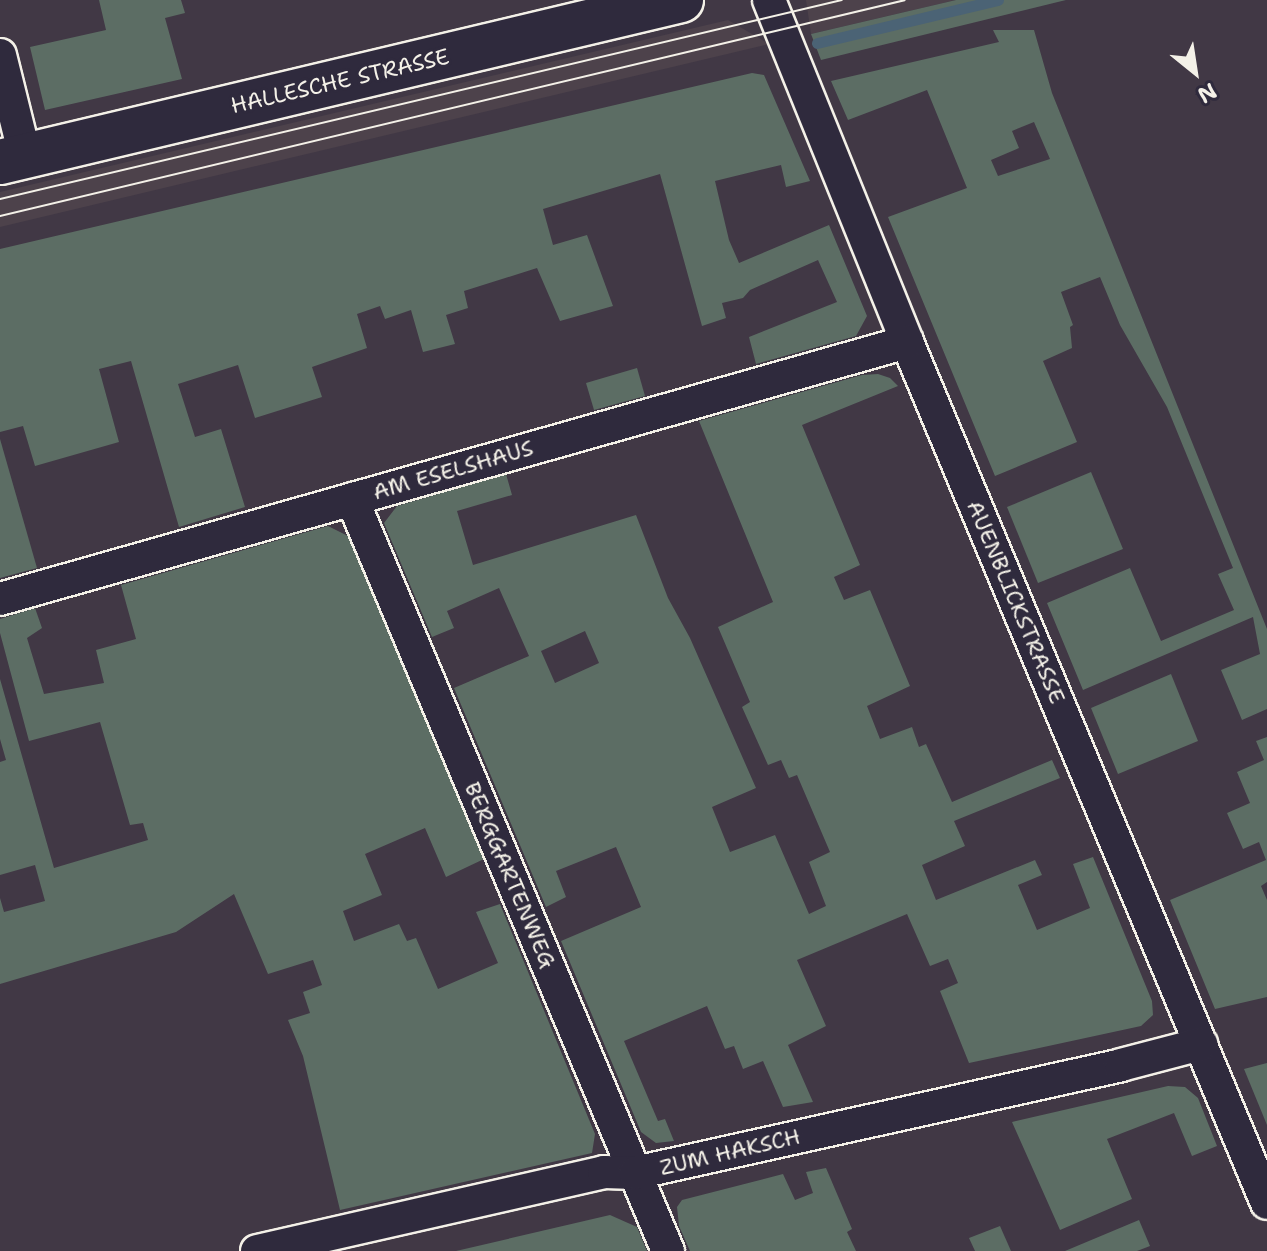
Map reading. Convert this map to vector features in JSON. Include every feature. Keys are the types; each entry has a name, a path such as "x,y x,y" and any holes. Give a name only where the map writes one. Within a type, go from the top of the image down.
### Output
{"street":[{"name":"HALLESCHE STRASSE","path":"12,159 681,0"},
{"name":"AUENBLICKSTRASSE","path":"769,0 907,342 1267,1203"},
{"path":"0,55 12,159"},
{"name":"AM ESELSHAUS","path":"0,599 907,342"},
{"name":"BERGGARTENWEG","path":"352,499 668,1251"},
{"name":"ZUM HAKSCH","path":"257,1251 604,1172 635,1173 1121,1065 1201,1044"}],"shaded area":[{"path":"806,0 956,0 811,34"},
{"path":"728,20 769,44 0,227 0,192"}],"green space":[{"path":"99,0 181,0 185,13 165,18 182,79 45,110 30,47 106,30"},
{"path":"956,0 1066,0 821,60 811,34"},
{"path":"993,30 1034,30 1052,93 1267,629 1267,709 1242,720 1221,670 1260,654 1253,617 1083,690 1047,603 1130,568 1161,641 1234,610 1218,574 1233,568 1167,407 1120,325 1100,277 1061,292 1073,325 1070,327 1072,348 1043,361 1077,442 995,476 888,217 967,188 927,90 848,120 831,81 999,42","holes":["1034,122 1050,159 998,176 991,160 1019,148 1012,131"]},
{"path":"752,73 764,75 810,181 786,187 781,165 715,181 729,240 739,263 829,225 867,316 856,336 756,364 749,337 837,302 818,260 750,290 743,298 722,303 726,318 702,326 660,174 543,209 553,245 587,235 613,306 560,321 537,268 464,291 468,308 446,315 455,344 423,352 411,310 385,319 380,306 357,314 367,348 312,367 322,397 255,418 238,365 178,384 195,437 221,429 245,507 179,527 131,361 99,369 119,442 35,466 23,426 0,432 0,249"},
{"path":"637,368 645,396 594,410 586,383"},
{"path":"878,374 890,378 898,386 802,425 860,565 834,577 844,600 870,590 910,686 867,706 880,739 912,727 919,747 926,744 952,802 1052,760 1060,778 954,821 965,846 922,865 936,900 1035,860 1042,875 1018,885 1037,930 1090,908 1073,864 1093,857 1152,1001 1153,1015 1141,1026 969,1063 940,991 958,983 948,959 930,966 907,914 797,960 826,1026 788,1045 813,1102 783,1107 763,1061 743,1069 734,1046 725,1049 707,1006 624,1041 658,1121 665,1119 674,1141 656,1143 641,1132 561,941 641,907 616,847 556,871 566,897 546,907 454,688 529,656 499,588 447,611 454,628 432,637 384,523 397,506 506,474 512,495 457,511 473,565 636,515 668,598 690,638 756,788 712,807 730,852 775,835 809,914 826,906 809,862 830,852 797,775 789,778 781,760 768,765 742,707 750,702 718,627 773,602 699,421 862,375","holes":["585,631 599,663 555,683 541,651"]},
{"path":"0,439 37,568 0,578"},
{"path":"1091,472 1123,549 1038,583 1007,507"},
{"path":"328,526 350,537 484,859 446,877 425,828 365,854 382,895 343,911 354,941 399,924 407,941 416,938 438,989 498,963 476,912 500,904 595,1134 592,1153 340,1210 303,1056 288,1020 310,1013 303,992 322,985 313,960 268,974 234,894 176,932 0,984 0,898 4,912 45,901 35,865 0,875 0,762 6,760 0,739 0,679 54,868 148,840 143,823 130,825 100,722 29,741 0,633 0,619 35,608 42,628 27,638 44,694 104,683 96,650 136,639 121,585"},
{"path":"1171,674 1198,741 1118,774 1091,708"},
{"path":"1267,737 1267,882 1261,886 1267,900 1267,997 1215,1009 1170,900 1266,860 1259,842 1243,849 1227,813 1250,803 1237,772 1264,760 1256,741"},
{"path":"1267,1063 1267,1125 1244,1069"},
{"path":"1168,1086 1185,1087 1198,1098 1217,1146 1192,1156 1174,1113 1107,1139 1132,1199 1060,1230 1012,1122"},
{"path":"826,1168 852,1229 847,1232 856,1251 690,1251 679,1226 677,1207 682,1200 783,1174 795,1200 813,1193 806,1172"},
{"path":"610,1215 637,1227 647,1251 456,1251"},
{"path":"1139,1220 1150,1246 1137,1251 1065,1251"},
{"path":"1000,1226 1011,1251 975,1251 969,1238"}],"waterway":[{"path":"817,43 998,0"}],"tram line":[{"path":"0,199 842,0"},
{"path":"0,216 905,0"}]}
